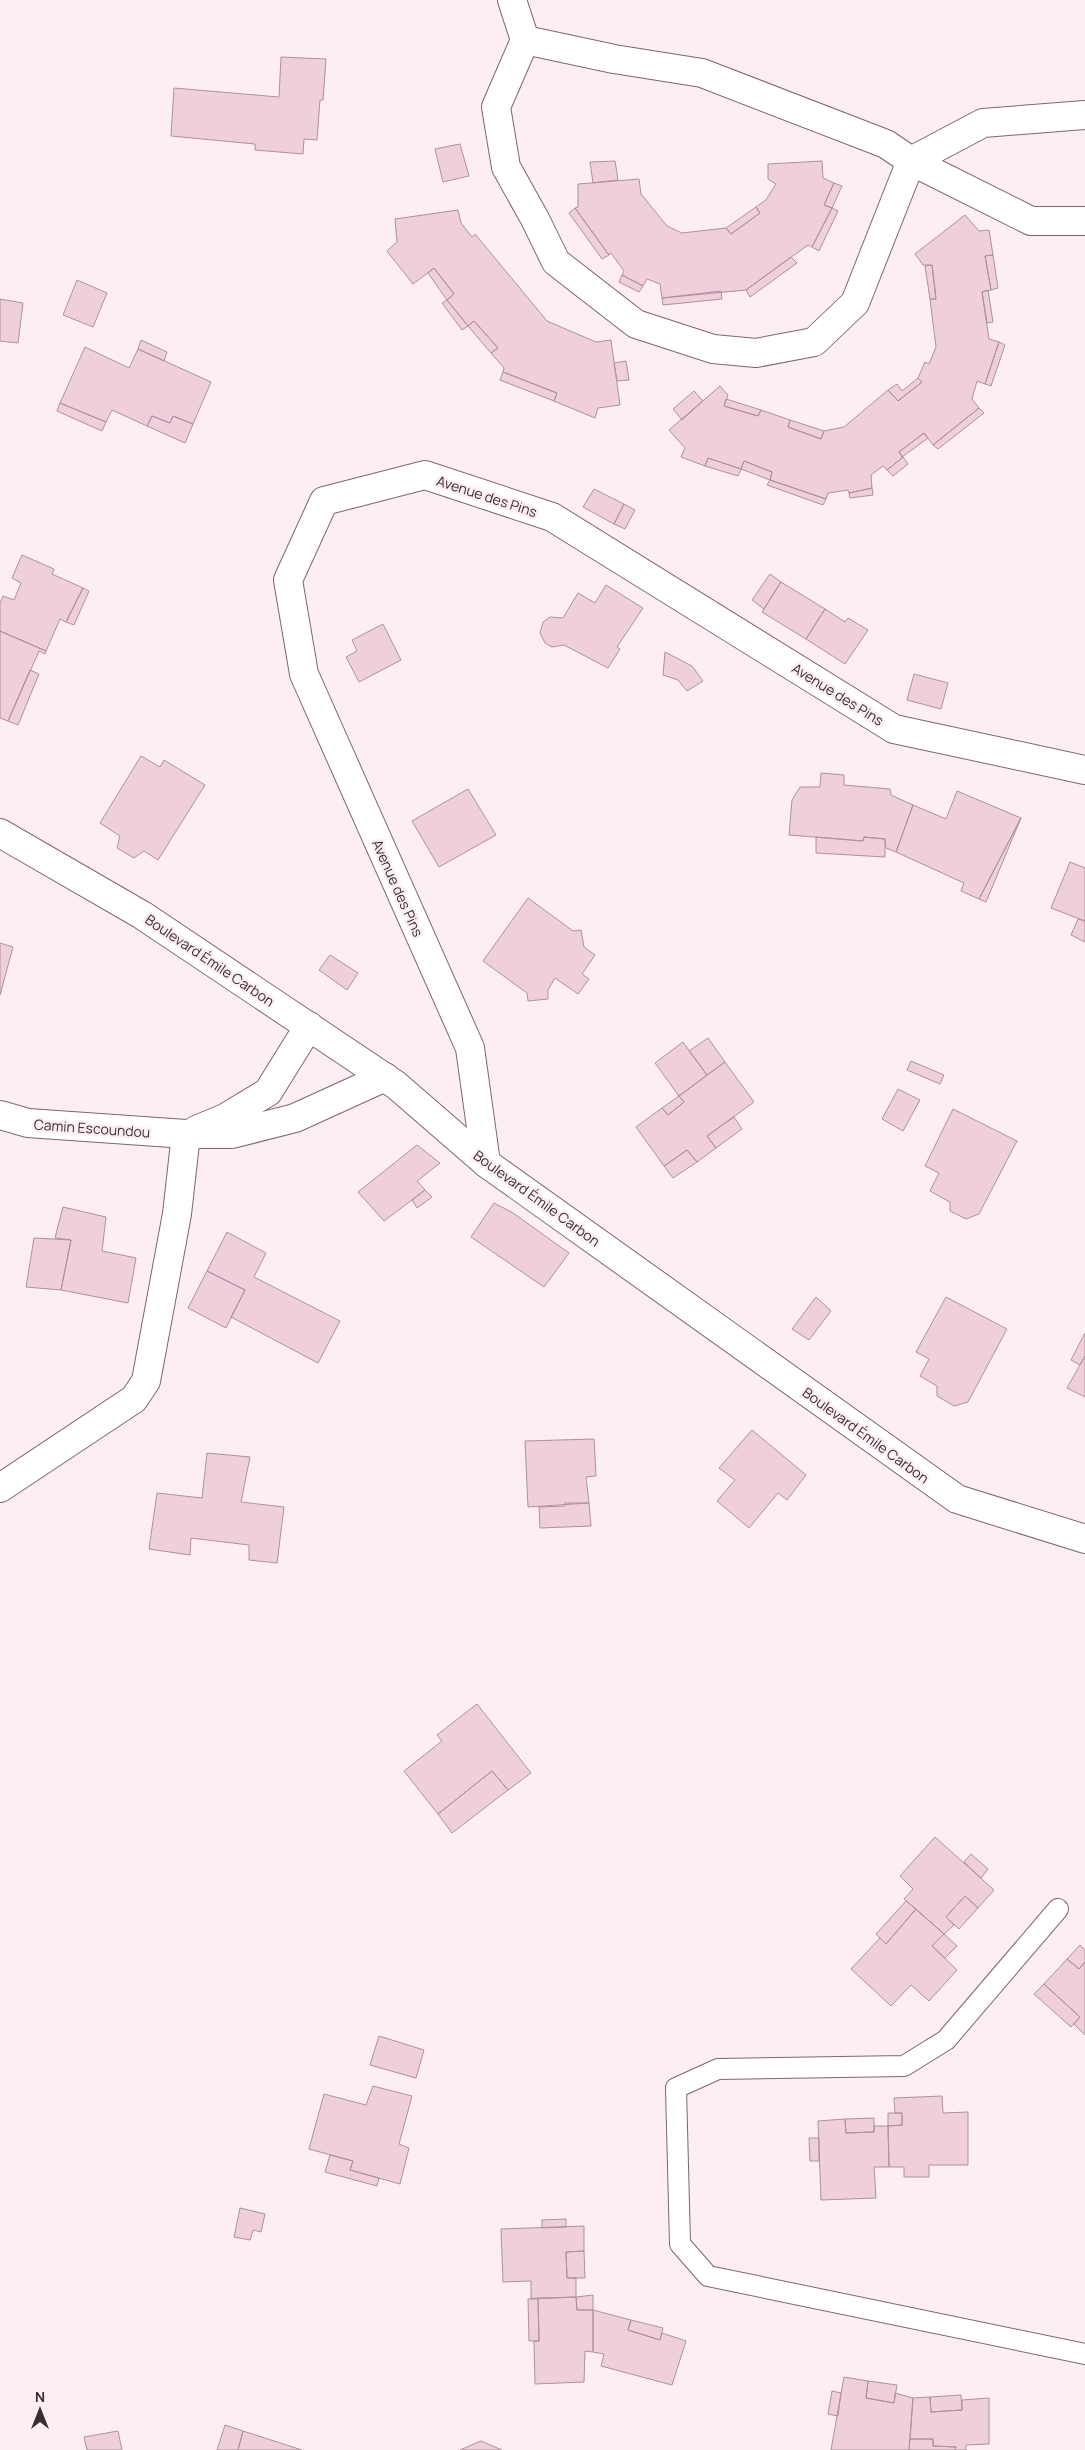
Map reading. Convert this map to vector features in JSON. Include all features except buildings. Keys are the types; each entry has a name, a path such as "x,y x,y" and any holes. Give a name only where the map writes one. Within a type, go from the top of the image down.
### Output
{"street":[{"path":"512,0 525,40 496,106 506,167 536,219 556,262 636,324 713,349 756,353 814,342 855,303 911,161 983,123 1085,115"},
{"path":"525,40 702,73 886,144 911,161 1031,221 1085,221"},
{"name":"Avenue des Pins","path":"486,1163 470,1048 304,674 288,580 324,501 425,475 552,517 894,729 1085,770"},
{"name":"Boulevard Émile Carbon","path":"0,833 142,914 386,1078 486,1163 956,1499 1085,1539"},
{"name":"Camin Escoundou","path":"186,1134 225,1118 268,1092 309,1026"},
{"name":"Camin Escoundou","path":"0,1115 28,1124 186,1134 232,1134 295,1118 386,1078"},
{"path":"0,1488 134,1399 146,1381 177,1214 186,1134"}],"lane":[{"path":"1058,1909 946,2040 904,2066 718,2069 676,2088 680,2244 708,2276 1085,2354"}]}
